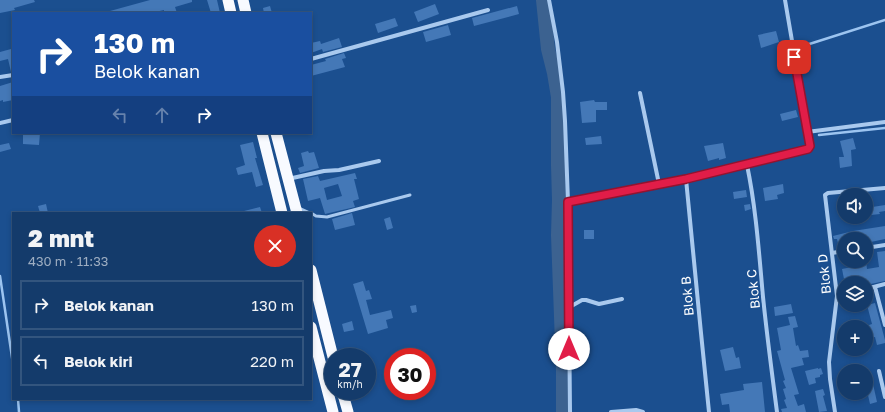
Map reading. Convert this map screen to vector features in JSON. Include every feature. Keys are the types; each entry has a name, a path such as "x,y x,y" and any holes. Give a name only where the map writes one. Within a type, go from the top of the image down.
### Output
{"highway":[{"path":"228,0 231,12"},
{"path":"243,0 246,12"},
{"path":"262,134 281,212"},
{"path":"276,134 296,210"},
{"path":"312,274 332,348"},
{"path":"312,332 333,412"},
{"path":"345,400 348,412"}],"street":[{"path":"549,0 557,42 563,92 568,202 570,412"},
{"path":"568,202 686,179 808,149 810,146 785,0"},
{"path":"312,59 488,10"},
{"path":"0,77 12,74"},
{"path":"640,93 659,184"},
{"path":"0,122 12,120"},
{"path":"807,132 885,122"},
{"path":"288,179 324,171 340,170 379,161"},
{"name":"Blok C","path":"747,164 757,228 777,412"},
{"name":"Blok B","path":"686,179 710,412"},
{"name":"Blok D","path":"835,412 830,379 830,362 837,296 825,195 828,193 885,188"},
{"path":"873,247 885,245"},
{"path":"832,253 837,253"},
{"path":"885,284 875,287 885,325"},
{"path":"568,308 582,300 599,304 622,299"},
{"path":"879,371 885,397"},
{"path":"611,412 636,410 643,412"}],"lane":[{"path":"312,214 316,216 327,217 410,195"},
{"path":"281,212 296,210 306,212"}],"building":[{"path":"0,0 34,0 35,2 14,8 15,10 0,13"},
{"path":"150,0 192,0 192,2 175,7 177,12 164,12 164,10 155,12 110,11"},
{"path":"207,0 217,0 220,12 211,12"},
{"path":"435,4 439,14 418,22 414,12"},
{"path":"270,6 272,12 264,12 263,8"},
{"path":"517,6 519,14 474,26 472,18"},
{"path":"395,18 398,26 378,33 375,24"},
{"path":"448,25 451,35 426,42 423,32"},
{"path":"776,31 779,42 761,48 758,35"},
{"path":"339,38 342,47 323,52 322,49 312,53 312,43 320,41 321,44"},
{"path":"12,49 12,72 8,59 0,61 0,52"},
{"path":"344,53 346,58 342,59 345,67 312,76 312,65 326,61 325,59"},
{"path":"12,82 12,100 0,101 0,86"},
{"path":"594,100 595,102 607,102 607,110 596,110 596,122 582,123 580,102"},
{"path":"796,110 798,117 782,121 780,114"},
{"path":"23,134 40,134 39,145 23,144"},
{"path":"601,136 602,144 586,145 585,138"},
{"path":"853,138 856,149 851,150 852,166 840,168 839,157 844,157 840,141"},
{"path":"253,142 257,158 255,158 263,185 256,187 252,172 238,175 236,168 245,165 240,145"},
{"path":"9,143 11,149 0,152 0,145"},
{"path":"723,143 726,158 708,161 704,146"},
{"path":"308,151 309,153 314,152 319,168 300,173 298,168 304,166 301,153"},
{"path":"355,173 357,179 354,179 359,199 353,201 355,207 325,214 320,198 308,201 303,179 318,176 320,181","holes":["338,184 342,196 327,200 324,188"]},
{"path":"783,184 784,193 777,195 778,199 765,201 763,188"},
{"path":"746,190 747,197 734,199 733,192"},
{"path":"46,204 48,212 40,212 38,206"},
{"path":"750,204 751,209 745,211 744,205"},
{"path":"885,205 885,211 879,212 880,214 873,215 873,207"},
{"path":"260,207 262,212 244,212"},
{"path":"352,213 355,225 335,230 332,219"},
{"path":"390,217 393,228 387,230 384,219"},
{"path":"885,226 885,239 873,242 873,232 849,232"},
{"path":"584,230 594,230 594,239 584,239"},
{"path":"837,235 837,239 834,239 833,236"},
{"path":"885,251 885,281 873,284 873,276 843,276 842,269 867,269 879,267 877,252"},
{"path":"363,281 366,291 369,290 372,299 366,300 370,315 391,310 393,318 386,320 388,328 368,334 353,284"},
{"path":"875,303 885,340 885,343 877,345 875,337 873,337 873,320 871,320 869,312 873,312 873,304"},
{"path":"791,304 793,313 775,316 774,307"},
{"path":"416,305 417,312 412,313 410,306"},
{"path":"795,316 798,327 793,328 796,346 798,345 800,351 808,350 809,357 802,358 804,365 791,368 799,394 794,395 798,406 804,404 806,412 782,412 781,409 787,408 784,400 786,399 783,389 786,388 783,381 785,380 777,351 781,350 777,328 790,325 788,317"},
{"path":"352,321 354,330 344,332 342,324"},
{"path":"733,347 736,358 739,357 741,368 725,371 720,350"},
{"path":"821,368 823,374 820,375 820,377 815,378 816,383 809,385 805,371"},
{"path":"762,382 765,412 730,412 729,404 722,405 720,394 744,390 743,384"},
{"path":"873,384 877,402 870,404 869,400 873,400"},
{"path":"823,389 825,395 823,396 827,411 819,412 815,391"}],"waterway":[{"path":"543,0 548,49 558,97 558,235 563,412"},
{"path":"800,47 885,20"},
{"path":"819,135 885,128"},
{"path":"0,276 12,357"},
{"path":"18,400 19,412"}],"route":[{"path":"569,349 568,202 686,179 808,149 810,146 794,57"}]}
